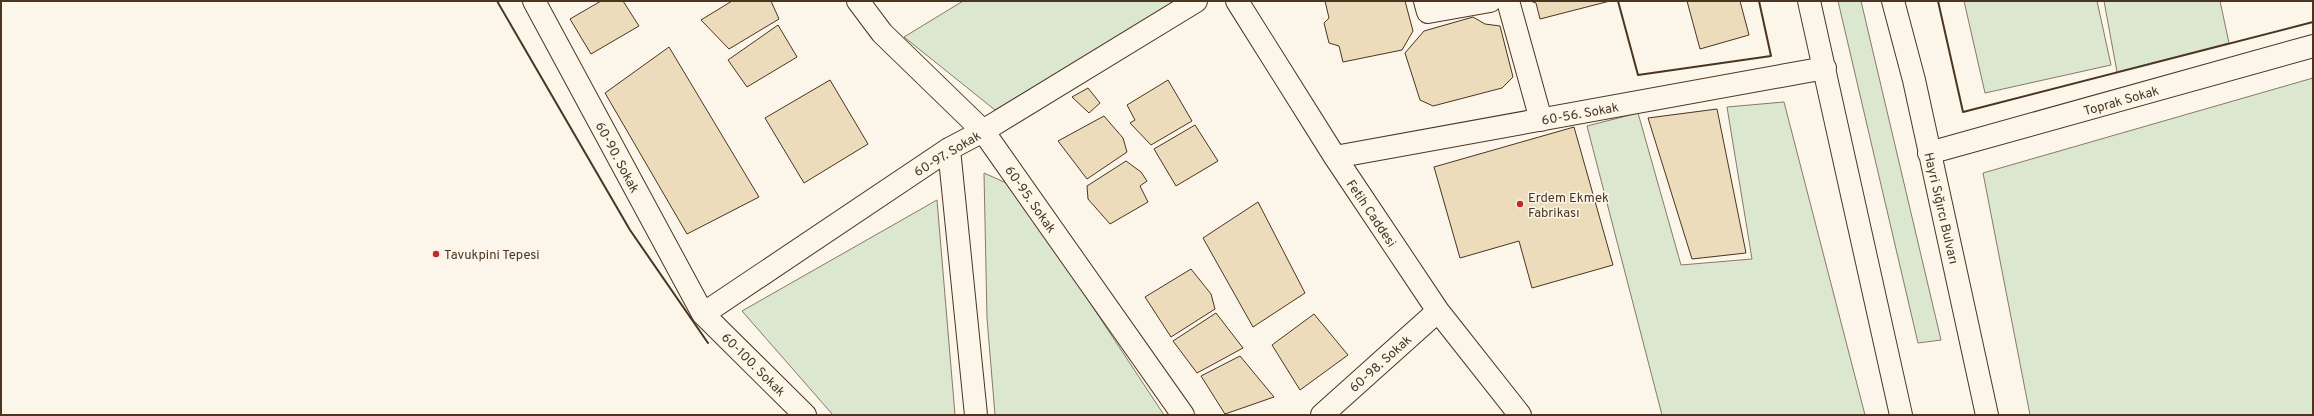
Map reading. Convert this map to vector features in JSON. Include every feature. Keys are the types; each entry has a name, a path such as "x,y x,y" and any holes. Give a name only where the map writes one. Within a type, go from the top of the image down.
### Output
{"street":[{"name":"60-90. Sokak","path":"534,1 703,314"},
{"name":"60-95. Sokak","path":"858,1 882,33 984,131 1183,415"},
{"name":"60-97. Sokak","path":"703,314 949,149 984,131 1196,1"},
{"name":"Fetih Caddesi","path":"1237,1 1334,156 1438,311 1520,415"},
{"path":"1425,1 1428,12 1490,1"},
{"path":"1508,1 1541,120"},
{"path":"1809,1 1901,415"},
{"name":"Hayri Sığırcı Bulvarı","path":"1894,1 1987,415"},
{"name":"Toprak Sokak","path":"1929,153 2313,46"},
{"name":"60-56. Sokak","path":"1334,156 1825,68"},
{"path":"949,149 976,415"},
{"name":"60-98. Sokak","path":"1322,415 1438,311"},
{"name":"60-100. Sokak","path":"703,314 805,415"}],"green space":[{"path":"963,1 1170,1 1173,5 995,110 904,37"},
{"path":"1838,1 1861,1 1941,340 1918,343"},
{"path":"1964,1 2097,1 2111,65 1985,93"},
{"path":"2104,1 2220,1 2229,43 2117,72"},
{"path":"2313,78 2313,415 2030,415 1983,173"},
{"path":"1784,102 1865,415 1662,415 1587,126 1638,113 1681,265 1752,259 1727,107"},
{"path":"984,173 1013,186 1164,415 995,415 987,318"},
{"path":"937,200 955,415 833,415 742,311"}],"building":[{"path":"601,1 623,1 639,26 591,54 570,19"},
{"path":"732,1 771,1 779,19 729,49 701,20"},
{"path":"1325,1 1405,1 1413,31 1402,50 1343,62 1339,46 1329,43 1324,23 1329,18"},
{"path":"1530,1 1610,1 1540,19 1536,3"},
{"path":"1687,1 1740,1 1749,35 1700,49"},
{"path":"1473,17 1485,24 1500,26 1513,77 1502,88 1433,106 1420,100 1405,53 1424,31"},
{"path":"778,25 797,57 747,87 728,60"},
{"path":"669,47 759,197 687,234 605,93"},
{"path":"830,80 868,144 804,183 765,118"},
{"path":"1168,80 1192,121 1151,145 1130,123 1135,120 1127,105"},
{"path":"1088,88 1100,103 1089,113 1072,97"},
{"path":"1717,109 1746,253 1692,259 1648,118"},
{"path":"1104,116 1123,138 1127,152 1087,179 1058,141"},
{"path":"1195,125 1218,161 1176,186 1154,149"},
{"name":"Erdem Ekmek Fabrikası","path":"1574,127 1613,265 1532,288 1519,241 1460,258 1434,167"},
{"path":"1126,161 1141,172 1147,181 1140,186 1148,202 1110,224 1088,199 1087,186"},
{"path":"1258,202 1305,293 1253,327 1203,238"},
{"path":"1191,269 1211,294 1215,309 1171,337 1145,297"},
{"path":"1216,313 1243,348 1197,373 1173,341"},
{"path":"1314,314 1348,355 1300,390 1272,345"},
{"path":"1240,356 1274,397 1225,414 1201,376"}],"wall":[{"path":"497,1 630,230 708,343"},
{"path":"1618,1 1638,75 1771,56 1759,1"},
{"path":"1938,1 1963,112 2313,22"}],"place":[{"name":"Erdem Ekmek Fabrikası","path":"1520,204"},
{"name":"Tavukpini Tepesi","path":"436,254"}]}
